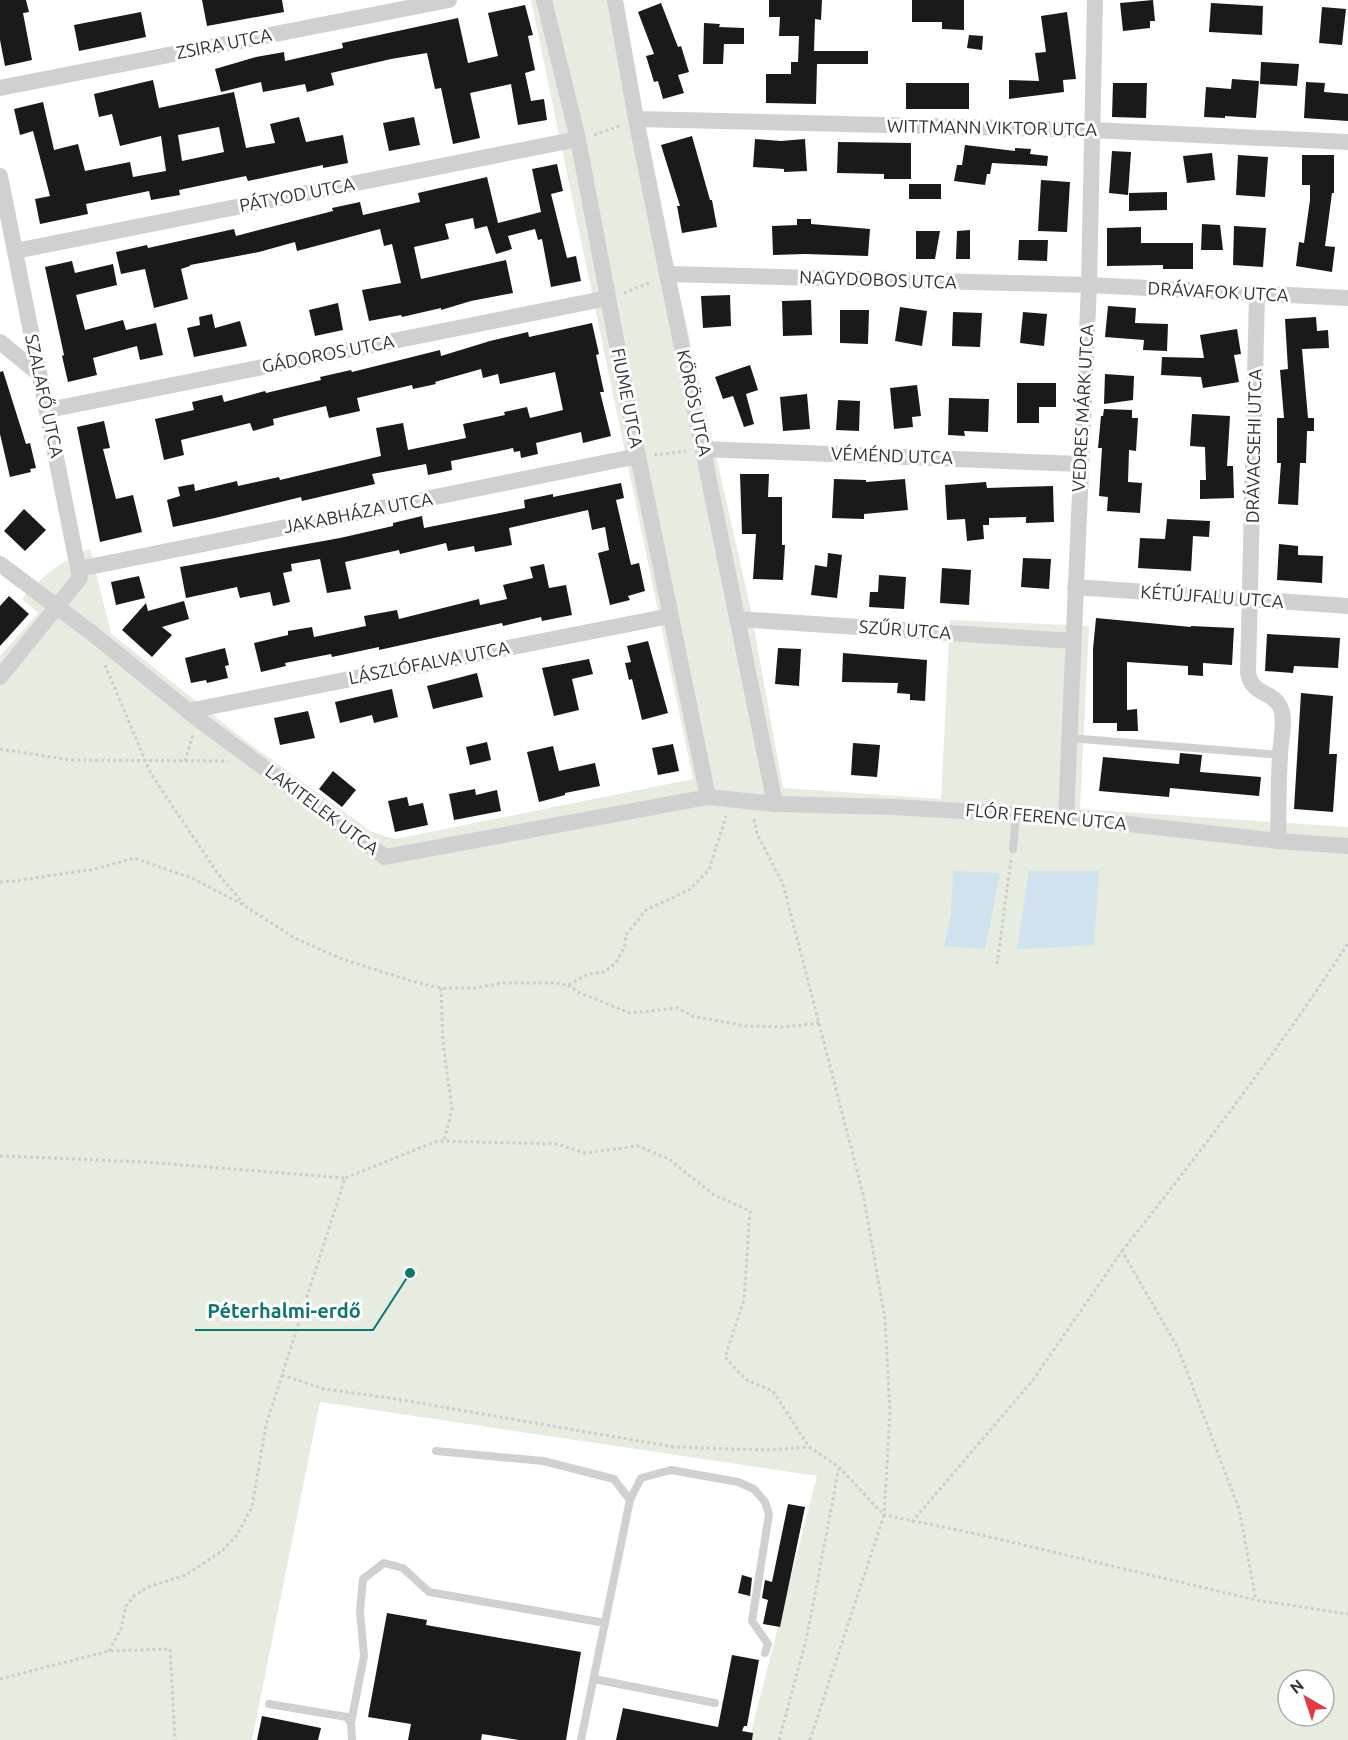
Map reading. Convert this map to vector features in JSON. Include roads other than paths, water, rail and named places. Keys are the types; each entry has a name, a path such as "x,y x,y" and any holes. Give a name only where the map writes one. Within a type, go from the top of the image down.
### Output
{"street":[{"name":"ZSIRA UTCA","path":"0,88 449,0"},
{"name":"FIUME UTCA","path":"544,0 578,139 638,456 708,796"},
{"name":"KÖRÖS UTCA","path":"615,0 636,119 775,804"},
{"name":"VEDRES MÁRK UTCA","path":"1066,817 1089,285 1095,0"},
{"name":"WITTMANN VIKTOR UTCA","path":"636,119 1092,130 1348,142"},
{"name":"PÁTYOD UTCA","path":"15,251 578,139"},
{"name":"SZALAFŐ UTCA","path":"0,176 79,569"},
{"name":"NAGYDOBOS UTCA","path":"667,274 1089,285"},
{"name":"DRÁVAFOK UTCA","path":"1089,285 1348,298"},
{"name":"DRÁVACSEHI UTCA","path":"1257,294 1249,679 1256,689 1275,700 1282,716 1278,841"},
{"name":"GÁDOROS UTCA","path":"48,410 608,298"},
{"path":"0,342 38,373"},
{"name":"VÉMÉND UTCA","path":"703,448 1081,464"},
{"name":"JAKABHÁZA UTCA","path":"79,569 638,456"},
{"name":"LAKITELEK UTCA","path":"0,564 93,634 193,715 385,857 708,796 736,801"},
{"path":"0,677 80,578 79,569"},
{"name":"KÉTÚJFALU UTCA","path":"1075,587 1348,606"},
{"name":"LÁSZLÓFALVA UTCA","path":"193,715 670,616"},
{"name":"SZŰR UTCA","path":"737,619 1073,641"},
{"name":"FLÓR FERENC UTCA","path":"736,801 1066,817 1278,841 1348,846"}],"lane":[{"path":"1069,738 1280,755"},
{"path":"1013,849 1016,814"},
{"path":"436,1451 543,1461 614,1479 630,1500"},
{"path":"581,1740 630,1500 641,1478 671,1470 738,1482 754,1489 765,1502 770,1514 752,1621 768,1644 765,1653"},
{"path":"352,1740 351,1723 364,1656 360,1611 363,1579 384,1563 403,1568 429,1592 605,1623"},
{"path":"594,1679 715,1703"},
{"path":"269,1704 347,1717 351,1723"}],"water":[{"path":"953,871 1000,873 985,949 944,946 951,914"},
{"path":"1029,871 1099,871 1094,945 1017,949"}],"place":[{"name":"Péterhalmi-erdő","path":"410,1273"}]}
